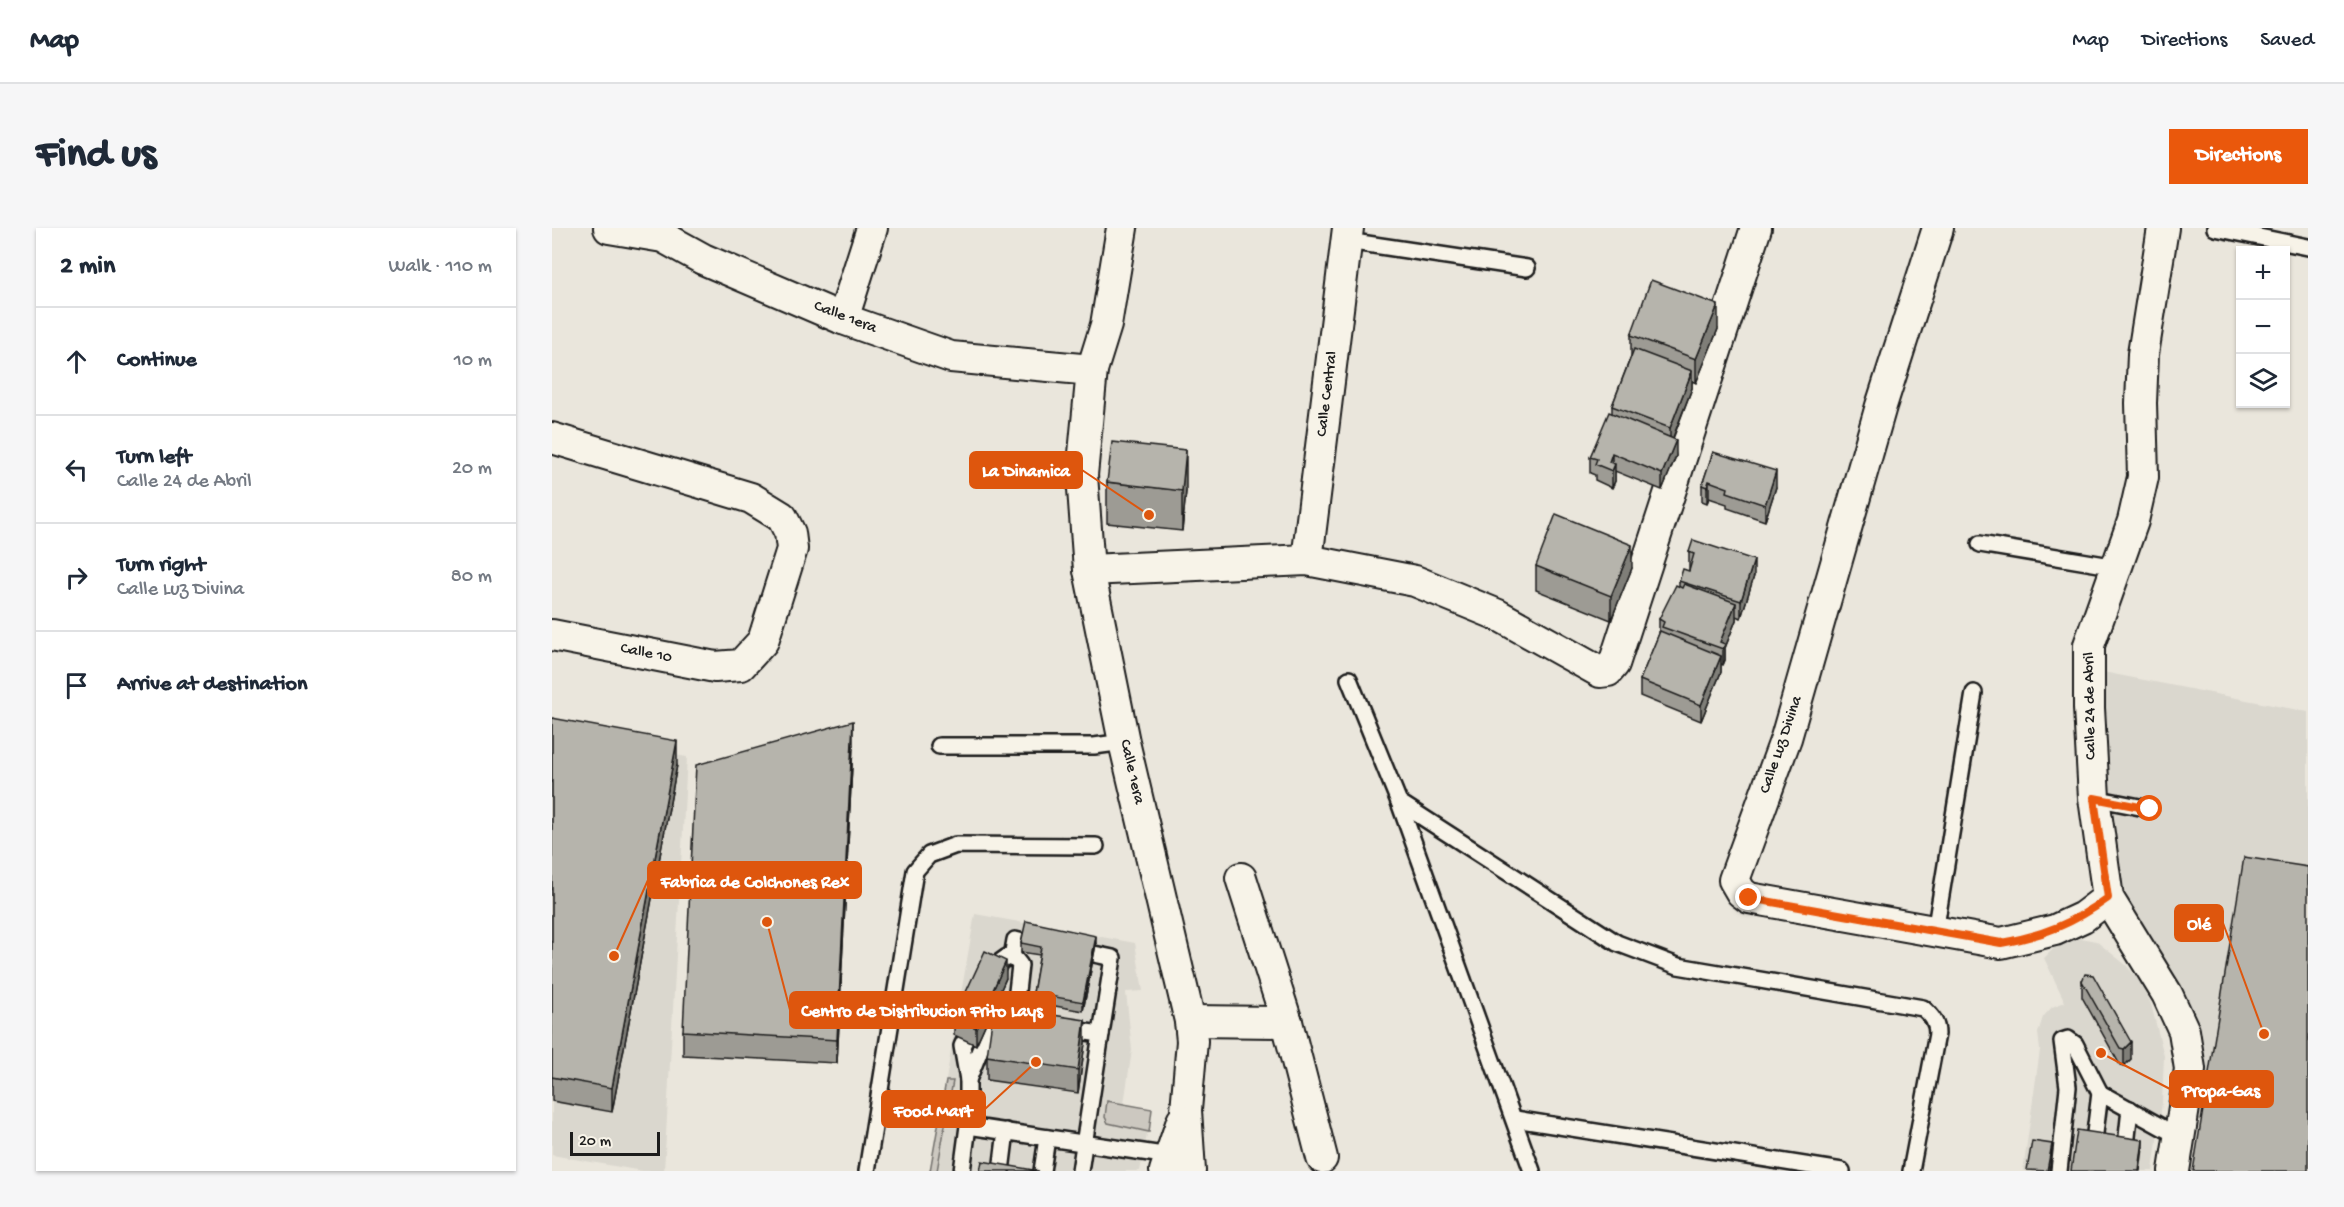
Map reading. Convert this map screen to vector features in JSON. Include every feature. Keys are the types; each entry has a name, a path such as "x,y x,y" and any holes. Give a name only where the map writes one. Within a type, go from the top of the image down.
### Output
{"street":[{"name":"Calle 1era","path":"609,228 663,232 703,259 843,319 951,357 1092,370"},
{"path":"843,319 872,228"},
{"name":"Calle 1era","path":"1122,228 1106,325 1092,370 1083,475 1089,570 1124,742 1190,1021 1192,1041 1186,1110 1175,1166"},
{"path":"1089,570 1307,560 1415,581 1498,615 1600,672 1608,671 1614,664 1756,228"},
{"name":"Calle Luz Divina","path":"1938,228 1881,406 1786,738 1734,880 1741,892 1749,898 2001,943 2028,939 2083,917 2108,898"},
{"name":"Calle 24 de Abril","path":"2163,228 2143,354 2142,477 2133,521 2089,645 2089,708 2094,798 2108,898 2168,994 2184,1031 2190,1069 2174,1171"},
{"name":"Calle Central","path":"1307,560 1348,235"},
{"name":"Calle 10","path":"552,438 751,498 782,517 790,533 792,549 763,641 741,665 716,667 552,635"},
{"path":"1241,878 1287,1022 1322,1158"},
{"path":"1190,1021 1287,1022"}],"lane":[{"path":"2215,228 2308,248"},
{"path":"1348,235 1527,268"},
{"path":"1980,544 2117,567"},
{"path":"1349,679 1399,802 1532,1171"},
{"path":"1935,932 1974,693"},
{"path":"939,746 1094,746 1124,742"},
{"path":"2094,798 2150,809"},
{"path":"1399,802 1617,943 1646,956 1678,966 1923,1008 1932,1016 1937,1025 1937,1034 1911,1171"},
{"path":"867,1171 915,871 929,855 956,845 1096,846"},
{"path":"1012,957 1015,940 1023,942"},
{"path":"1080,1171 1113,958 1094,954"},
{"path":"994,972 1003,958 1012,957"},
{"path":"968,1080 993,1017 1010,1019 1020,972 1020,965 1012,957"},
{"path":"1079,1030 1101,1034"},
{"path":"2059,1171 2068,1087 2061,1044 2064,1039 2075,1044 2100,1093 2094,1141"},
{"path":"962,1171 968,1126 968,1080 962,1046 965,1040"},
{"path":"2100,1093 2178,1136"},
{"path":"2126,1146 2130,1109"},
{"path":"1515,1119 1842,1171"},
{"path":"968,1126 1084,1144 1175,1166"},
{"path":"1001,1171 1006,1131"},
{"path":"1042,1171 1047,1138"}],"shaded area":[{"path":"2098,671 2308,712 2308,1171 2193,1171 2201,1116 2203,1078 2156,958 2129,903 2110,841"},
{"path":"552,734 687,757 664,1171 642,1171 552,1155"},
{"path":"975,914 1135,943 1143,991 1126,992 1132,1050 1124,1104 1152,1109 1140,1171 930,1171"},
{"path":"2080,938 2096,941 2126,965 2142,984 2151,1004 2164,1056 2162,1103 2153,1171 2023,1171 2040,1050 2038,1033 2043,1017 2052,1007 2065,1002 2044,958 2053,949"},
{"path":"946,1081 953,1081 937,1171 930,1171"},
{"path":"1107,1101 1152,1109 1149,1132 1108,1123 1105,1117"}],"building":[{"path":"1651,280 1718,305 1696,359 1631,335"},
{"path":"1634,349 1692,371 1670,428 1612,406"},
{"path":"1609,412 1676,440 1662,474 1612,453 1609,462 1615,464 1612,471 1595,464 1597,459 1590,457"},
{"path":"1112,442 1186,450 1182,491 1107,482"},
{"path":"1713,452 1776,471 1765,505 1727,492 1728,488 1709,481 1707,487 1702,485"},
{"path":"1556,514 1632,545 1611,596 1536,566"},
{"path":"1693,540 1754,560 1741,601 1679,581 1683,569 1689,571 1694,554 1689,552"},
{"path":"1684,584 1736,603 1720,642 1725,644 1723,649 1662,627 1664,622 1659,619 1676,585 1682,588"},
{"path":"1660,631 1721,656 1701,705 1640,680"},
{"path":"552,718 677,741 612,1088 552,1077"},
{"path":"853,721 837,1040 683,1031 696,765"},
{"path":"2244,857 2308,867 2308,1171 2193,1171"},
{"path":"1026,921 1096,936 1083,1002 1033,993 1041,947 1021,943"},
{"path":"985,951 1006,961 976,1028 954,1018"},
{"path":"2085,974 2093,975 2131,1042 2124,1049 2120,1048 2082,981"},
{"path":"994,1006 1085,1020 1078,1070 987,1056"},
{"path":"2077,1130 2143,1140 2139,1171 2071,1171"},
{"path":"2032,1141 2052,1144 2047,1171 2027,1170"},
{"path":"982,1161 1039,1171 980,1171"}],"place":[{"name":"La Dinamica","path":"1149,515"},
{"name":"Centro de Distribucion Frito Lays","path":"767,922"},
{"name":"Fabrica de Colchones Rex","path":"614,956"},
{"name":"Olé","path":"2264,1034"},
{"name":"Propa-Gas","path":"2101,1053"},
{"name":"Food Mart","path":"1036,1062"}],"route":[{"path":"1749,898 2001,943 2028,939 2083,917 2108,898 2094,798 2150,809"}]}
